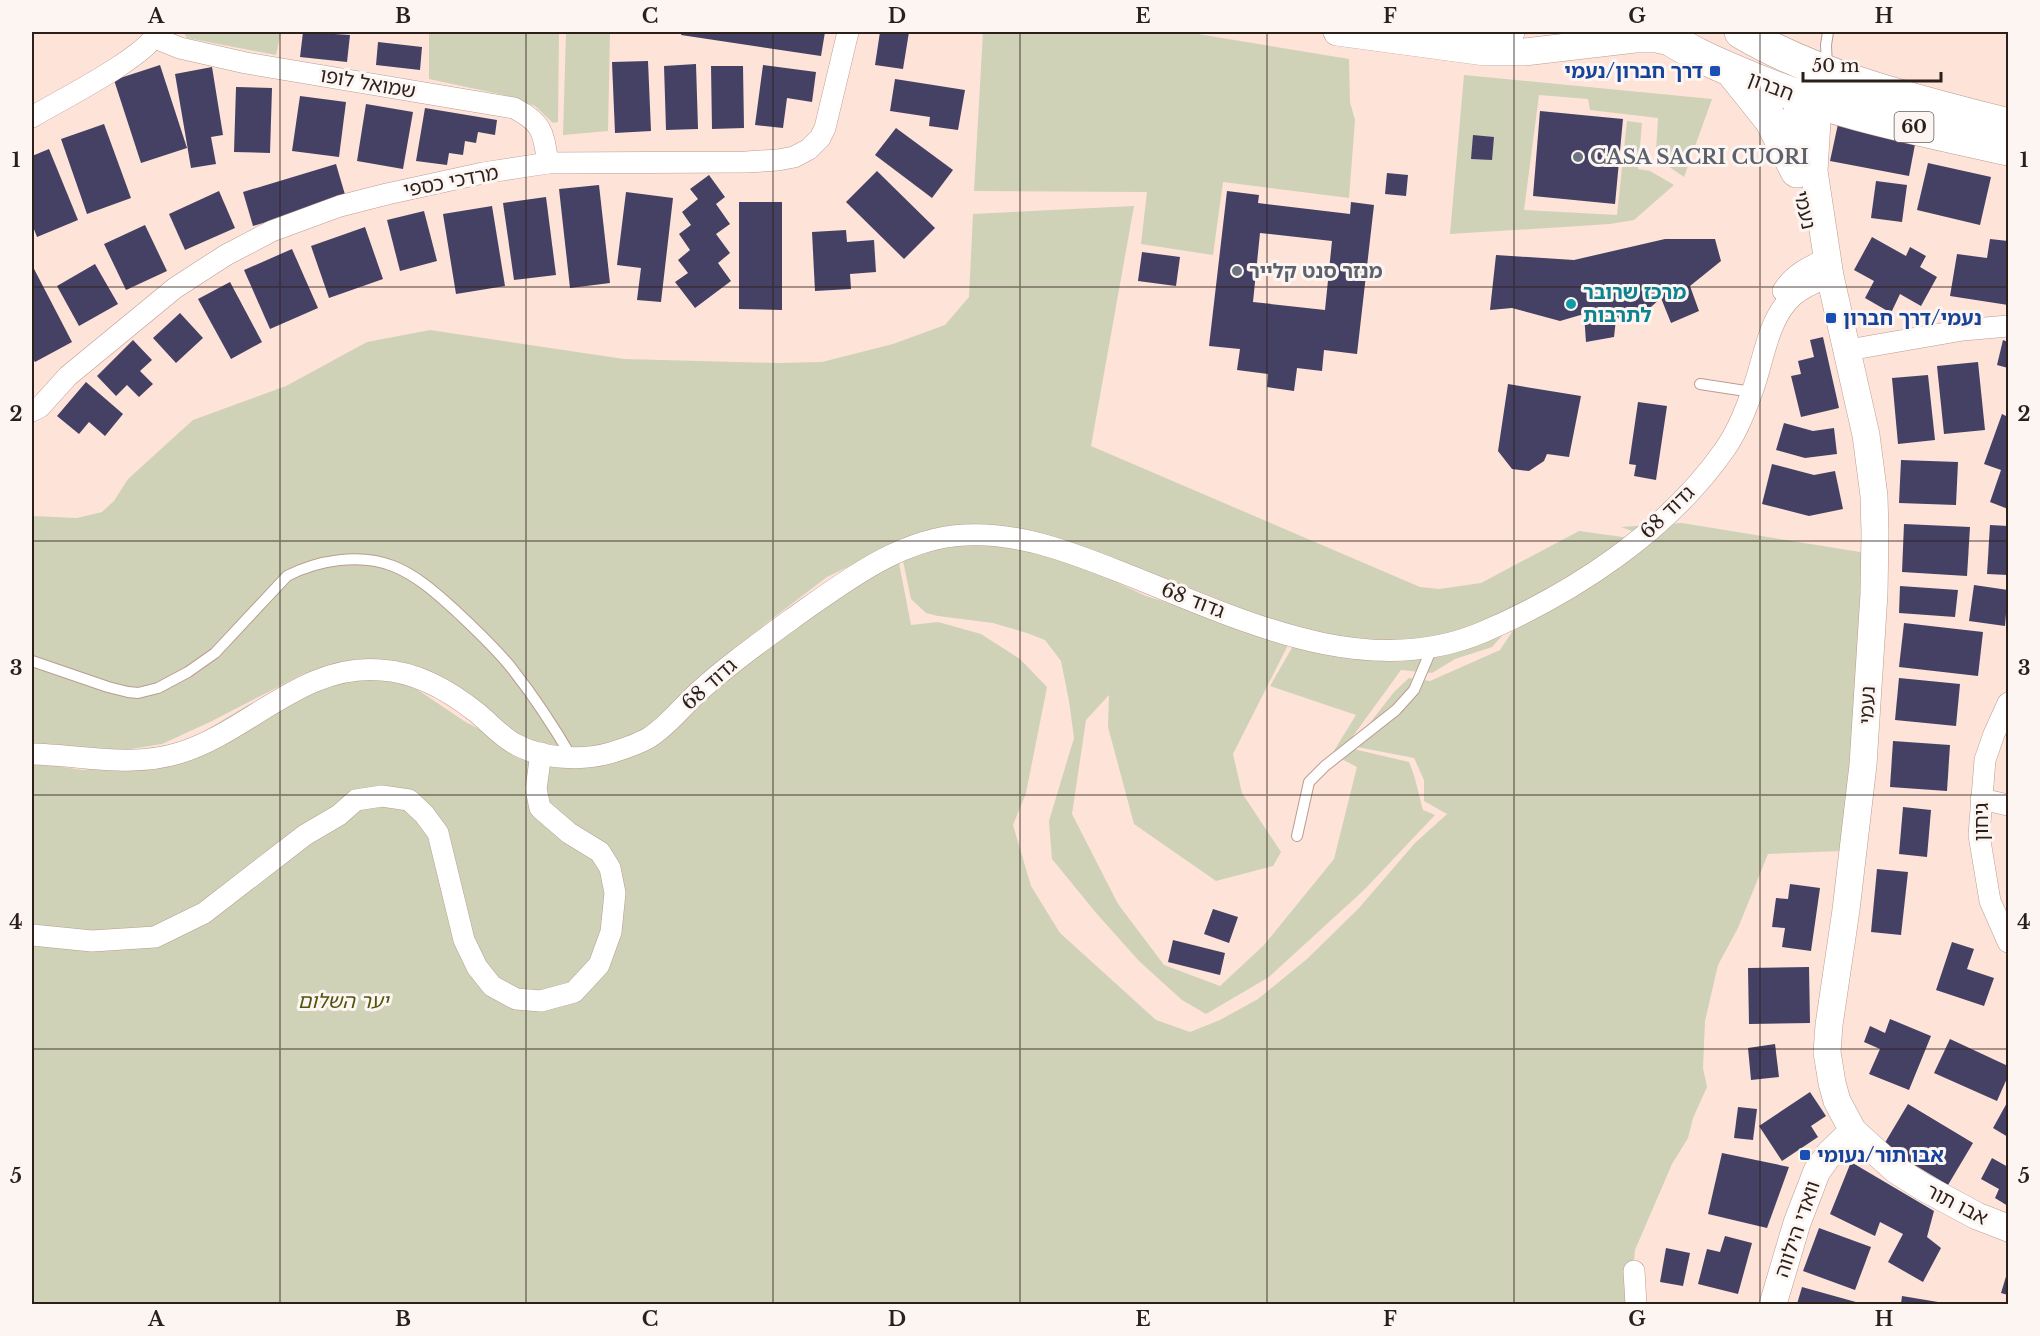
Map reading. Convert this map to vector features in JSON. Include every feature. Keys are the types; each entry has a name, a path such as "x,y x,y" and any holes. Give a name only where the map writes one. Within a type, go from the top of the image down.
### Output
{"highway":[{"name":"חברון","path":"1741,32 1818,60"},
{"name":"חברון","path":"1668,37 1730,69 1810,100"},
{"name":"60","path":"1818,60 1940,107 2008,125"},
{"path":"1730,69 1771,120 1797,171"},
{"name":"60","path":"1810,100 2008,149"}],"street":[{"name":"מרדכי כספי","path":"32,411 40,407 68,376 175,288 226,255 272,231 340,206 483,173 548,163 746,162 794,157 809,149 820,138 825,128 848,32"},
{"path":"1337,32 1485,52 1524,52 1668,37"},
{"path":"1446,32 1483,35 1510,32"},
{"name":"שמואל לופו","path":"32,117 128,61 157,35 180,48 246,63 514,108 530,116 543,133 548,163"},
{"path":"1810,100 1809,84 1818,60"},
{"name":"נעמי","path":"1810,100 1796,131 1797,171 1809,229 1826,265"},
{"name":"נעמי","path":"1810,100 1814,171 1826,265 1848,350 1866,435 1874,496 1875,533 1863,765 1827,1052 1837,1101 1853,1131"},
{"name":"גדוד 68","path":"32,754 136,760 159,758 184,752 305,684 359,669 402,672 434,684 477,713 520,747 572,758 606,754 649,737 735,660 863,570 920,543 948,536 970,534 1008,536 1086,558 1233,616 1320,644 1381,651 1411,651 1447,645 1516,617 1596,571 1653,530 1680,503 1725,449 1739,425 1782,307 1826,265"},
{"path":"1848,350 1963,330 2008,326"},
{"name":"גיחון","path":"2008,703 1985,760 1980,799 1979,835 2008,942"},
{"path":"32,934 92,941 155,937 204,913 305,835 339,815 356,800 382,796 410,800 438,833 464,940 477,967 492,986 516,999 541,1001 574,992 599,965 611,932 615,893 610,868 600,852 569,833 540,808 536,789 541,753"},
{"path":"1980,799 2008,805"},
{"name":"אבו תור","path":"1853,1131 1896,1170 1923,1187 1977,1216 2008,1228"},
{"name":"וואדי הילווה","path":"1773,1305 1797,1223 1817,1171 1830,1153 1853,1131"},
{"path":"1634,1271 1636,1305"}],"lane":[{"path":"1818,60 1828,32"},
{"path":"1700,384 1752,392"},
{"path":"32,661 108,687 138,693 158,688 188,672 215,653 287,576 321,562 370,561 392,565 416,579 431,589 472,627 512,669 548,717 572,758"},
{"path":"1296,836 1309,782 1325,766 1396,710 1414,690 1432,648"}],"green space":[{"path":"183,32 281,32 276,55 187,38"},
{"path":"429,32 559,32 558,122 553,123 535,106 504,95 429,79"},
{"path":"566,32 610,32 608,131 563,135"},
{"path":"983,32 1186,32 1349,59 1350,102 1355,120 1349,198 1223,182 1213,255 1141,244 1147,192 974,191"},
{"path":"1464,75 1712,99 1684,177 1665,164 1656,151 1658,118 1590,110 1588,99 1539,95 1524,210 1617,215 1627,121 1642,123 1638,169 1650,171 1674,185 1634,220 1610,224 1450,234"},
{"path":"1134,206 1091,446 1420,587 1439,589 1481,583 1579,531 1637,539 1535,599 1492,647 1455,659 1432,673 1401,670 1345,747 1409,762 1423,810 1435,815 1364,890 1269,977 1206,1014 1182,1000 1140,962 1052,859 1049,821 1074,738 1061,661 1045,640 1027,633 993,623 926,613 911,599 903,561 971,538 1077,564 1146,596 1290,641 1233,754 1242,793 1281,852 1273,866 1216,881 1134,824 1108,727 1109,695 1086,720 1072,814 1118,904 1164,965 1220,986 1264,945 1334,859 1357,767 1332,754 1356,715 1270,686 1301,632 1132,565 970,527 940,527 895,544 827,577 735,647 656,723 620,740 594,747 549,749 529,741 442,679 344,665 303,674 162,744 125,750 32,748 32,516 77,518 102,512 114,501 128,479 193,420 286,386 367,342 430,330 624,359 822,362 893,344 945,325 969,297 973,214"},
{"name":"יער השלום","path":"1682,523 1866,553 1871,568 1841,851 1768,854 1738,928 1718,965 1705,1021 1703,1068 1707,1087 1693,1118 1688,1138 1672,1164 1635,1250 1630,1304 32,1304 32,762 82,770 149,760 198,735 248,705 309,678 366,666 415,688 464,721 543,763 627,759 646,746 742,663 898,558 911,625 938,622 981,634 1020,659 1047,687 1026,793 1013,825 1031,886 1060,933 1156,1020 1190,1032 1220,1020 1258,999 1307,959 1359,908 1415,843 1447,814 1424,801 1424,780 1414,758 1352,746 1394,692 1409,678 1430,681 1500,650 1512,632 1654,539 1621,527"}],"building":[{"path":"303,32 350,35 347,62 300,57"},
{"path":"682,32 825,32 821,56 681,35"},
{"path":"880,32 909,32 903,69 875,65"},
{"path":"378,42 422,47 420,70 376,65"},
{"path":"648,61 651,131 615,133 612,62"},
{"path":"696,64 698,129 666,130 664,66"},
{"path":"160,65 187,148 141,163 114,80"},
{"path":"763,65 816,72 812,102 787,98 783,128 755,125"},
{"path":"711,66 743,66 744,128 712,129"},
{"path":"212,67 223,135 211,137 216,164 191,168 175,74"},
{"path":"895,79 965,90 958,130 929,126 930,117 890,111"},
{"path":"236,87 272,88 270,153 234,152"},
{"path":"300,96 346,102 339,157 292,151"},
{"path":"366,104 413,112 403,169 357,161"},
{"path":"425,108 497,120 495,135 478,132 476,143 465,141 463,155 449,153 447,165 416,161"},
{"name":"CASA SACRI CUORI","path":"1540,111 1623,119 1615,204 1533,196"},
{"path":"104,124 131,198 87,214 61,139"},
{"path":"1838,124 1916,139 1909,176 1830,161"},
{"path":"896,128 953,170 932,198 875,155"},
{"path":"1473,135 1494,137 1492,160 1471,159"},
{"path":"49,149 78,220 37,237 32,224 32,156"},
{"path":"1928,163 1991,177 1980,225 1917,210"},
{"path":"336,164 346,198 253,226 243,192"},
{"path":"877,171 935,228 904,259 846,202"},
{"path":"1387,173 1408,175 1406,196 1385,194"},
{"path":"709,175 725,197 716,204 730,224 716,234 730,253 718,263 731,281 695,308 675,282 688,273 678,260 690,250 679,234 691,225 682,212 698,199 690,189"},
{"path":"1876,181 1907,185 1902,222 1871,218"},
{"path":"599,185 610,283 570,288 559,189"},
{"path":"219,191 235,228 185,250 169,214"},
{"name":"מנזר סנט קלייר","path":"1227,191 1259,195 1258,203 1350,214 1351,202 1374,205 1357,354 1324,350 1322,371 1297,368 1294,391 1267,387 1268,374 1237,370 1240,349 1209,346","holes":["1260,233 1332,241 1325,310 1253,302"]},
{"path":"626,192 673,198 661,302 637,300 641,268 617,265"},
{"path":"546,197 556,275 514,280 503,203"},
{"path":"739,202 782,202 782,310 739,309"},
{"path":"492,206 505,286 456,294 443,214"},
{"path":"424,211 437,261 400,271 387,220"},
{"path":"145,225 167,271 126,290 104,244"},
{"path":"365,227 383,279 329,298 311,246"},
{"path":"846,230 847,242 874,240 876,272 850,274 851,289 815,291 812,232"},
{"path":"1872,237 1906,256 1910,247 1926,256 1920,267 1937,277 1921,306 1900,294 1891,313 1865,298 1874,281 1854,270"},
{"path":"1665,239 1715,239 1721,261 1690,286 1699,311 1671,323 1661,298 1642,315 1616,319 1614,337 1586,342 1584,314 1560,321 1512,308 1490,310 1496,255 1574,260"},
{"path":"1990,239 2008,241 2008,305 1950,296 1957,254 1987,258"},
{"path":"292,249 318,308 270,329 244,270"},
{"path":"1142,252 1180,257 1176,286 1138,281"},
{"path":"95,264 118,304 79,326 57,286"},
{"path":"32,265 72,342 35,362 32,357"},
{"path":"230,282 262,342 231,359 198,299"},
{"path":"180,313 203,338 176,363 153,338"},
{"path":"1823,337 1839,408 1801,417 1791,376 1801,374 1798,361 1814,357 1810,340"},
{"path":"133,340 152,360 140,371 153,384 139,397 127,385 116,396 97,376"},
{"path":"2003,340 2008,342 2008,368 1997,365"},
{"path":"1978,362 1985,430 1944,434 1937,366"},
{"path":"1928,375 1935,440 1898,444 1892,378"},
{"path":"86,382 123,414 105,436 89,422 79,434 57,416"},
{"path":"1508,384 1581,396 1569,457 1547,454 1544,461 1529,471 1512,469 1498,451"},
{"path":"1638,402 1667,406 1656,480 1634,476 1636,465 1629,464"},
{"path":"2002,414 2008,417 2008,509 1990,502 2001,470 1984,464"},
{"path":"1784,423 1813,431 1834,428 1837,454 1805,458 1776,450"},
{"path":"1901,460 1958,462 1956,505 1899,503"},
{"path":"1772,464 1814,475 1835,471 1843,509 1809,516 1762,504"},
{"path":"1904,524 1970,527 1967,576 1902,572"},
{"path":"1990,525 2008,526 2008,575 1987,574"},
{"path":"1974,585 2008,590 2005,626 1969,621"},
{"path":"1900,586 1958,590 1955,617 1899,613"},
{"path":"1904,623 1983,632 1978,676 1899,667"},
{"path":"1899,678 1960,684 1956,726 1895,720"},
{"path":"1893,741 1950,745 1947,791 1890,787"},
{"path":"1903,807 1931,810 1927,857 1899,854"},
{"path":"1877,869 1908,872 1901,935 1871,932"},
{"path":"1790,884 1820,888 1811,951 1782,947 1785,928 1772,927 1776,898 1788,899"},
{"path":"1213,909 1238,917 1229,943 1204,934"},
{"path":"1173,940 1225,953 1220,975 1168,962"},
{"path":"1952,942 1974,949 1967,969 1994,978 1984,1006 1936,990"},
{"path":"1809,967 1810,1023 1749,1024 1748,968"},
{"path":"1890,1019 1931,1036 1909,1090 1869,1074 1880,1049 1864,1042 1870,1026 1885,1033"},
{"path":"1950,1039 2008,1066 2008,1076 1997,1101 1934,1073"},
{"path":"1775,1044 1779,1077 1751,1080 1748,1048"},
{"path":"1810,1092 1826,1116 1811,1126 1818,1137 1782,1161 1759,1126"},
{"path":"2008,1101 2008,1137 1993,1128"},
{"path":"1908,1104 1973,1143 1948,1185 1883,1146"},
{"path":"1738,1107 1757,1109 1753,1140 1734,1138"},
{"path":"1722,1153 1789,1167 1767,1228 1708,1214"},
{"path":"1992,1158 2008,1167 2008,1206 1995,1198 1999,1189 1981,1179"},
{"path":"1851,1162 1934,1211 1927,1237 1941,1248 1923,1282 1888,1262 1903,1234 1880,1222 1875,1236 1830,1214"},
{"path":"1819,1228 1871,1247 1855,1290 1803,1271"},
{"path":"1725,1236 1752,1243 1738,1294 1698,1284 1707,1249 1720,1252"},
{"path":"1666,1248 1690,1253 1683,1286 1660,1282"},
{"path":"2008,1270 2008,1295 2001,1293"},
{"path":"1802,1287 1863,1304 1797,1304"},
{"path":"1902,1296 1944,1303 1901,1304"}],"place":[{"name":"דרך חברון/נעמי","path":"1715,71"},
{"name":"CASA SACRI CUORI","path":"1578,157"},
{"name":"מנזר סנט קלייר","path":"1237,271"},
{"name":"מרכז שרובר לתרבות","path":"1571,304"},
{"name":"נעמי/דרך חברון","path":"1831,318"},
{"name":"אבו תור/נעומי","path":"1805,1155"}]}
